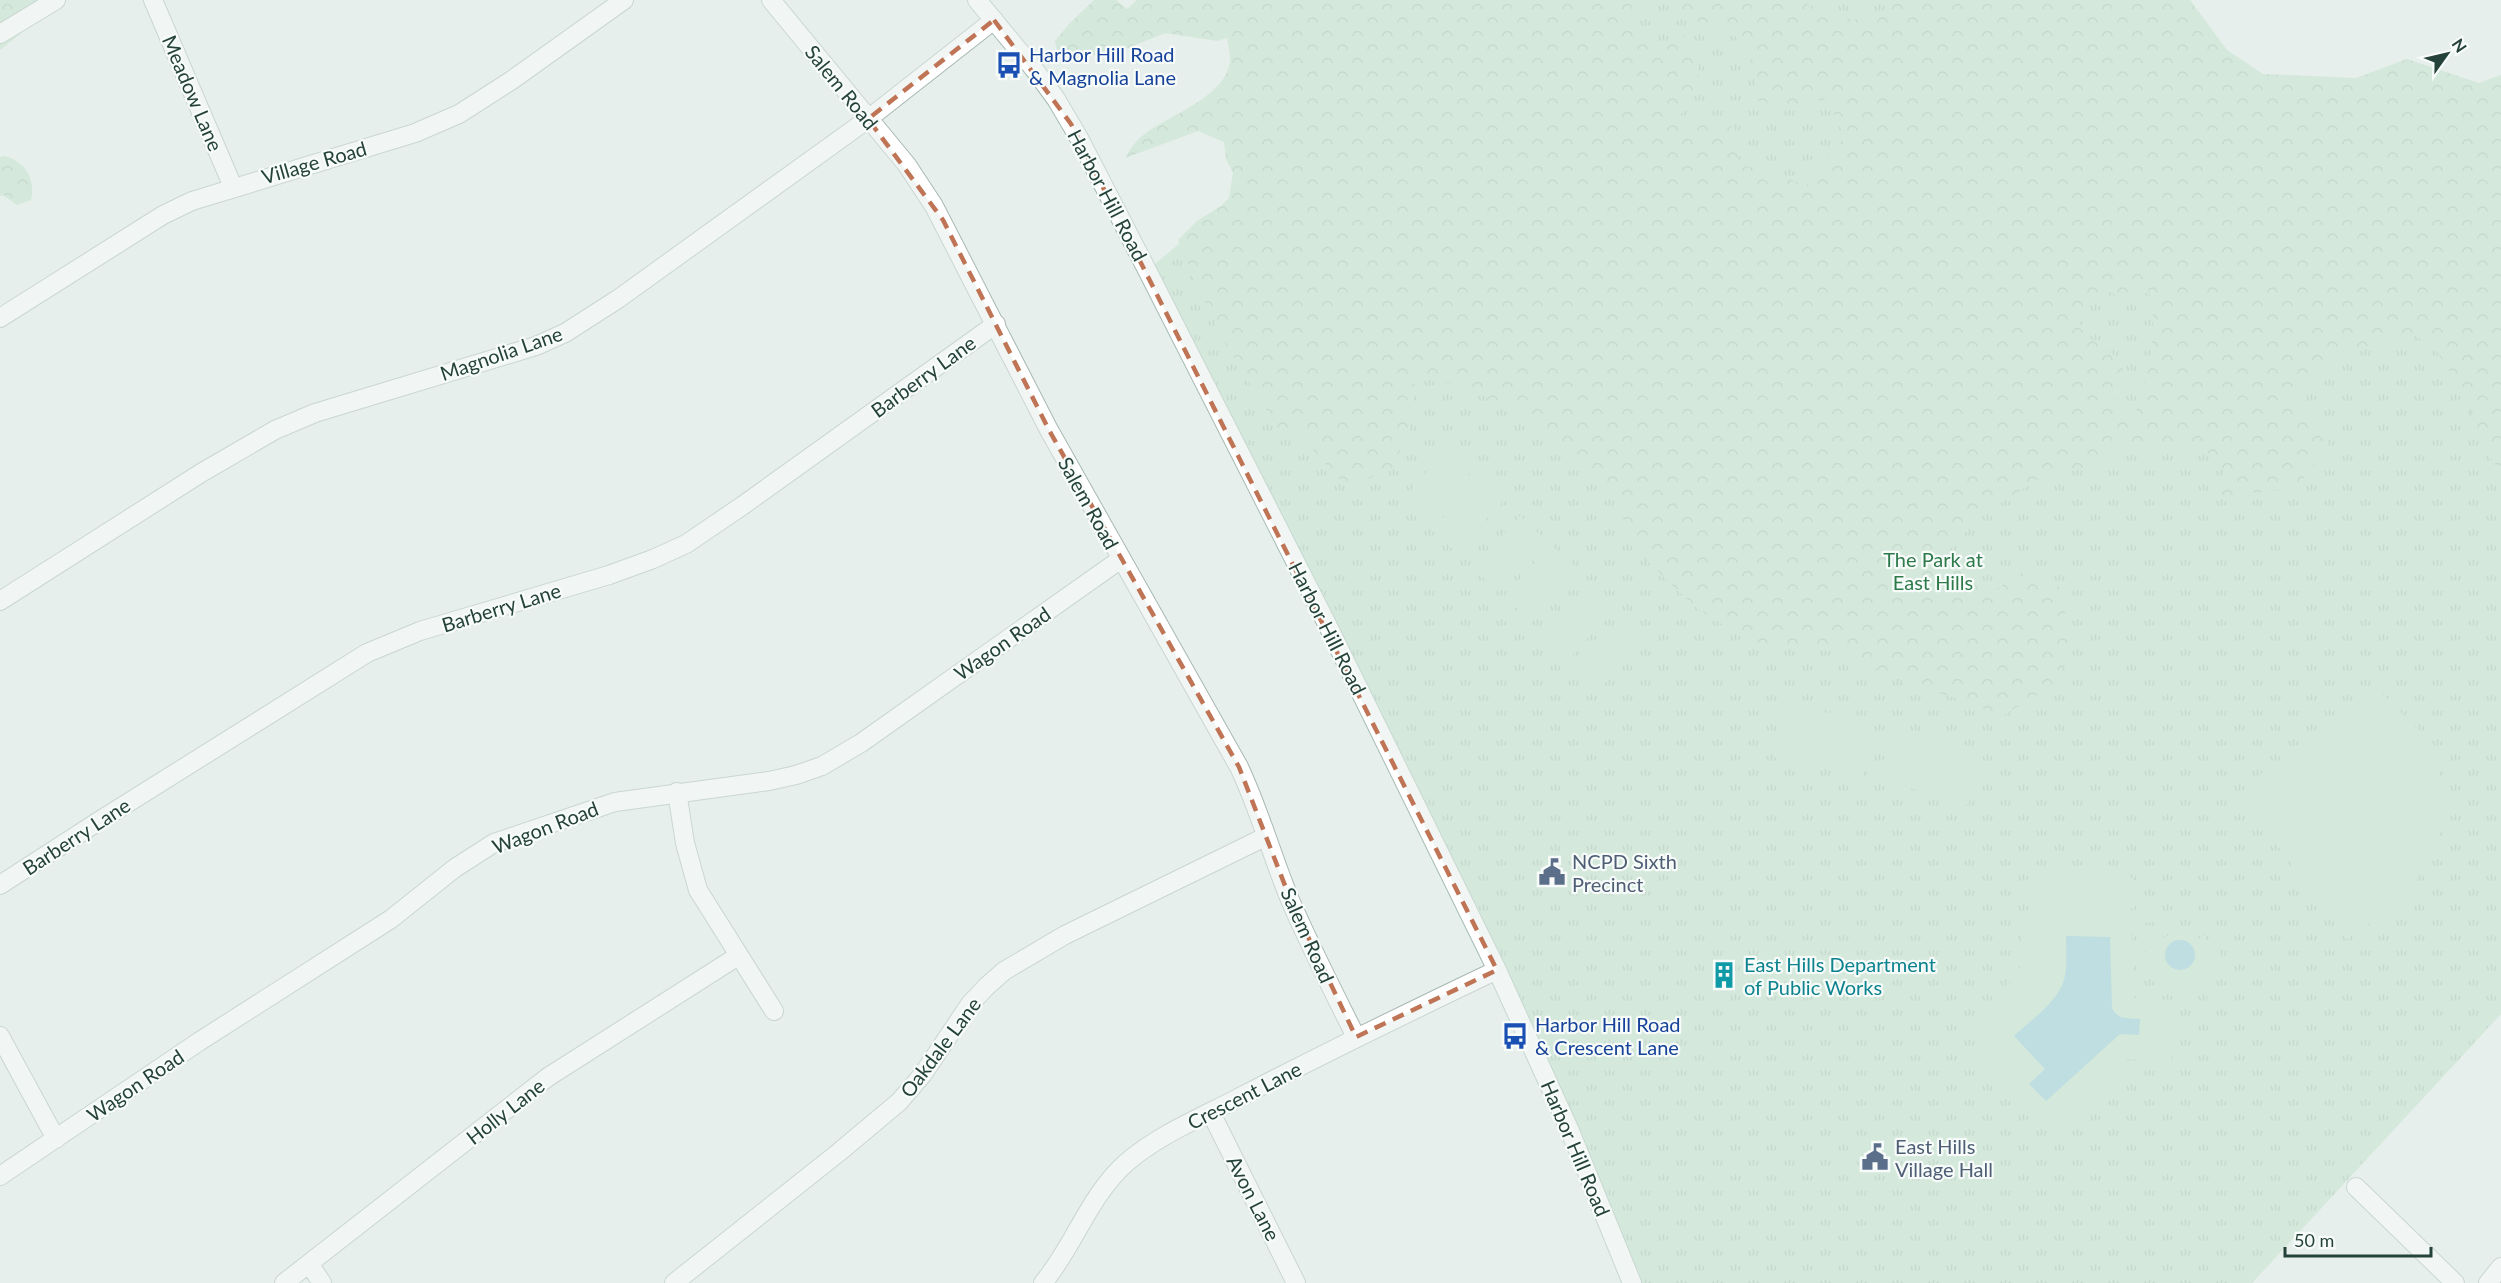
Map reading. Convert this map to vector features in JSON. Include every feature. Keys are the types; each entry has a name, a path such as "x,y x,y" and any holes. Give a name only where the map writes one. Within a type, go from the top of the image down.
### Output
{"street":[{"path":"0,34 56,0"},
{"name":"Meadow Lane","path":"153,0 233,187"},
{"name":"Village Road","path":"0,318 163,215 192,201 415,133 459,114 624,0"},
{"name":"Salem Road","path":"771,0 906,165 934,206 1049,430 1239,766 1252,794 1265,837 1303,929 1356,1037"},
{"name":"Harbor Hill Road","path":"977,0 1047,87 1089,158 1325,620 1497,970 1570,1131 1632,1283"},
{"name":"Magnolia Lane","path":"0,601 201,473 275,430 315,413 536,346 565,333 618,299 868,119 994,20"},
{"name":"Barberry Lane","path":"0,885 99,820 367,653 420,631 609,575 686,544 996,324"},
{"name":"Wagon Road","path":"0,1176 200,1041 391,920 455,868 494,843 600,806 677,792 769,781 811,771 861,744 1121,559"},
{"path":"677,792 694,880 703,900 774,1011"},
{"name":"Oakdale Lane","path":"674,1283 899,1102 923,1074 970,1004 1004,972 1065,935 1265,837"},
{"name":"Holly Lane","path":"284,1283 310,1265 548,1077 738,956"},
{"name":"Crescent Lane","path":"1043,1283 1088,1211 1121,1168 1171,1133 1356,1037 1497,970"},
{"path":"0,1036 56,1139"},
{"name":"Avon Lane","path":"1211,1113 1296,1283"},
{"path":"2356,1187 2455,1283"},
{"path":"310,1265 321,1283"},
{"path":"2488,1283 2501,1267"}],"highlighted area":[{"path":"994,20 1071,124 1497,970 1356,1037 1291,901 1239,767 1049,430 943,220 868,119"}],"green space":[{"path":"0,0 44,0 19,35 0,50"},
{"path":"1094,0 1116,0 1127,9 1137,0 1638,0 1632,17 1634,26 1653,41 1657,53 1686,33 1697,58 1699,68 1695,88 1677,120 1712,121 1734,128 1740,145 1738,165 1768,170 1809,187 1829,153 1848,134 1840,128 1826,99 1793,106 1756,101 1753,69 1747,50 1741,42 1723,29 1697,21 1671,0 1804,0 1819,13 1847,18 1875,19 1882,16 1888,0 2190,0 2227,50 2263,74 2356,78 2407,59 2479,83 2501,75 2501,474 2484,447 2464,396 2435,348 2410,333 2358,351 2337,352 2318,373 2300,385 2291,395 2302,416 2327,431 2328,448 2295,488 2224,496 2210,491 2225,473 2216,457 2196,448 2159,445 2110,451 2092,467 2046,475 1980,515 1944,556 1992,592 2026,570 2059,587 2065,610 2069,659 2050,688 2002,716 1959,699 1907,684 1840,652 1748,641 1694,606 1643,557 1609,490 1512,410 1458,384 1415,378 1410,428 1393,467 1348,489 1300,435 1278,428 1229,350 1202,297 1178,240 1197,221 1221,206 1229,198 1233,173 1226,159 1224,142 1198,131 1125,158 1142,136 1198,102 1221,82 1228,70 1230,57 1227,38 1217,41 1165,33 1123,50 1078,58 1058,57 1055,41","holes":["2148,289 2152,304 2153,338 2147,375 2132,423 2117,395 2118,382 2125,363 2091,339 2075,317 2082,307 2104,291 2135,299 2144,295"]},
{"name":"The Park at East Hills","path":"1449,0 2184,0 2238,73 2501,322 2501,1014 2252,1283 1632,1283 1569,1127 1148,270 1344,105"},
{"path":"4,156 18,162 27,172 32,185 31,200 17,205 3,195 0,196 0,157"},
{"path":"1448,449 1472,471 1425,523 1401,501"},
{"path":"1479,479 1503,501 1456,552 1432,530"},
{"path":"1520,516 1544,538 1497,590 1473,568"},
{"path":"1551,545 1575,567 1528,619 1504,597"},
{"path":"1593,584 1617,606 1570,658 1546,635"},
{"path":"1625,613 1648,635 1601,687 1577,665"},
{"path":"2377,689 2436,747 2445,825 2408,897 2347,939 2244,800 2251,781"},
{"path":"1784,703 1874,723 1863,777 1773,757"},
{"path":"1896,726 1984,752 1968,805 1880,779"},
{"path":"2055,868 2119,870 2132,878 2144,894 2124,917 2127,919 2150,897 2155,902 2143,913 2167,920 2197,940 2204,935 2211,958 2204,980 2210,988 2215,973 2217,952 2206,932 2210,929 2220,948 2218,974 2210,1003 2195,1026 2172,1048 2171,1066 2144,1065 2144,1059 2124,1059 2121,1061 2126,1067 2051,1135 1976,1053 1986,1043 1968,1022 2019,973 2024,923 2034,905 2018,888 2041,873","holes":["2154,922 2175,932 2164,938 2157,930 2148,943 2145,956 2146,968 2152,979 2161,987 2172,991 2185,990 2199,984 2208,997 2197,1017 2173,1038 2173,1000 2134,998 2131,924"]}],"water":[{"path":"2066,936 2110,937 2112,1008 2117,1015 2140,1019 2139,1035 2120,1034 2046,1101 2029,1084 2045,1069 2014,1036 2048,1005 2059,991 2066,972"},
{"path":"2180,940 2191,944 2195,955 2191,966 2180,970 2169,966 2165,955 2169,944"}],"place":[{"name":"Harbor Hill Road & Magnolia Lane","path":"1009,65"},
{"name":"NCPD Sixth Precinct","path":"1552,872"},
{"name":"East Hills Department of Public Works","path":"1724,975"},
{"name":"Harbor Hill Road & Crescent Lane","path":"1515,1036"},
{"name":"East Hills Village Hall","path":"1875,1157"}]}
